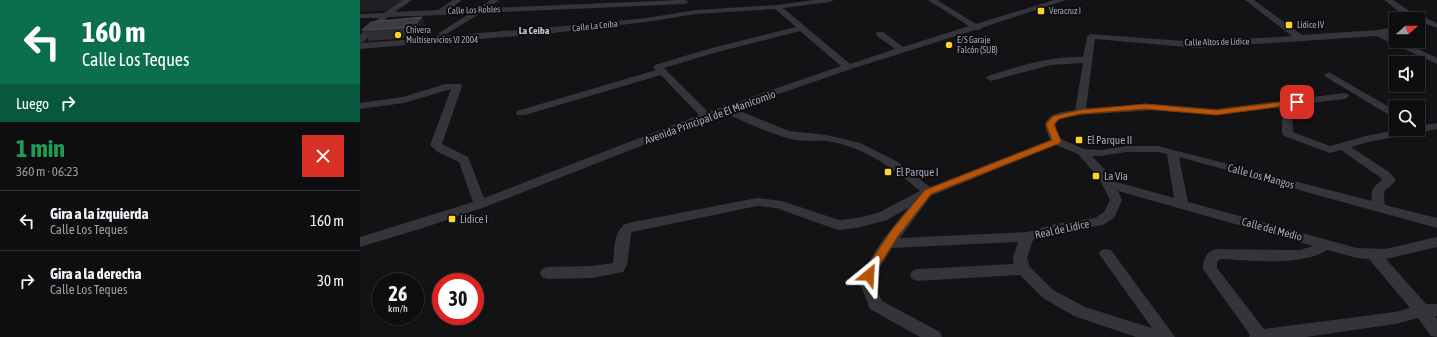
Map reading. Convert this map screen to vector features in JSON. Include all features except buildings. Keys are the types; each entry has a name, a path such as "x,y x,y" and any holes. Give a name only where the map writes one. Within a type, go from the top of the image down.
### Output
{"street":[{"path":"360,40 387,14 408,0"},
{"path":"441,12 458,0"},
{"path":"432,40 495,0"},
{"path":"739,9 740,0"},
{"name":"Calle La Ceiba","path":"360,46 601,25 696,12 777,7 793,3 830,0"},
{"path":"932,0 977,28"},
{"path":"1249,0 1300,38"},
{"path":"1388,0 1397,8 1434,24"},
{"name":"Avenida Principal de El Manicomio","path":"360,242 421,224 480,204 706,116 728,110 848,67 977,28 1053,1"},
{"name":"Calle Los Robles","path":"360,16 685,2"},
{"path":"601,25 615,4"},
{"path":"777,7 848,67"},
{"path":"521,113 660,70 710,51 802,28"},
{"name":"Calle Altos de Lídice","path":"1080,112 1086,60 1091,36 1095,35 1198,45 1389,31"},
{"path":"1376,33 1437,61"},
{"path":"880,34 902,50"},
{"path":"991,78 1038,64 1059,60 1086,60"},
{"path":"660,70 706,116"},
{"path":"1329,75 1389,112"},
{"path":"360,106 404,100 444,87 457,86 436,145 438,148 458,154 464,160 480,204"},
{"path":"1082,152 1056,141 1050,127 1052,120 1056,117 1080,112 1154,107 1216,112 1344,96"},
{"path":"1281,104 1285,109 1287,116 1289,135 1328,150 1389,134"},
{"path":"728,110 792,136 827,138 865,148 883,156 899,166 928,192"},
{"path":"1425,128 1437,126"},
{"path":"547,273 592,272 618,268 620,265 624,232 631,227 757,202 777,204 838,225 857,223 882,217 928,192 1056,141"},
{"path":"1342,146 1390,180 1379,188 1377,193 1379,208"},
{"name":"Calle Los Mangos","path":"1082,152 1100,153 1127,149 1158,149 1437,223"},
{"name":"Real de Lídice","path":"1023,269 1020,258 1027,237 1054,229 1098,222 1109,215 1116,200 1104,176 1082,152"},
{"path":"1172,152 1182,204"},
{"name":"Calle del Medio","path":"1108,184 1357,253 1385,254 1437,242"},
{"path":"928,192 888,242 872,268 867,283 876,305 934,337"},
{"path":"888,242 1027,237"},
{"path":"1261,337 1210,269 1210,260 1216,254 1300,255 1315,251 1326,244"},
{"path":"1106,254 1167,337"},
{"path":"1373,254 1430,310 1437,331"},
{"path":"917,275 1023,269 1048,294 1080,312 1157,337"},
{"path":"1257,337 1395,318 1430,310"}],"shaded area":[{"path":"360,0 406,0 388,11 360,12"}],"place":[{"name":"Veracruz I","path":"1041,11"},
{"name":"Lídice IV","path":"1289,25"},
{"name":"Chivera Multiservicios VJ 2004","path":"398,35"},
{"name":"E/S Garaje Falcón (SUB)","path":"949,45"},
{"name":"El Parque II","path":"1079,140"},
{"name":"El Parque I","path":"888,172"},
{"name":"La Vía","path":"1096,176"},
{"name":"Lídice I","path":"452,219"}],"district":[{"name":"La Ceiba","path":"534,30"}],"route":[{"path":"869,275 894,234 928,192 1056,141 1050,127 1052,120 1056,117 1080,112 1145,107 1216,112 1267,107 1297,102"}]}
